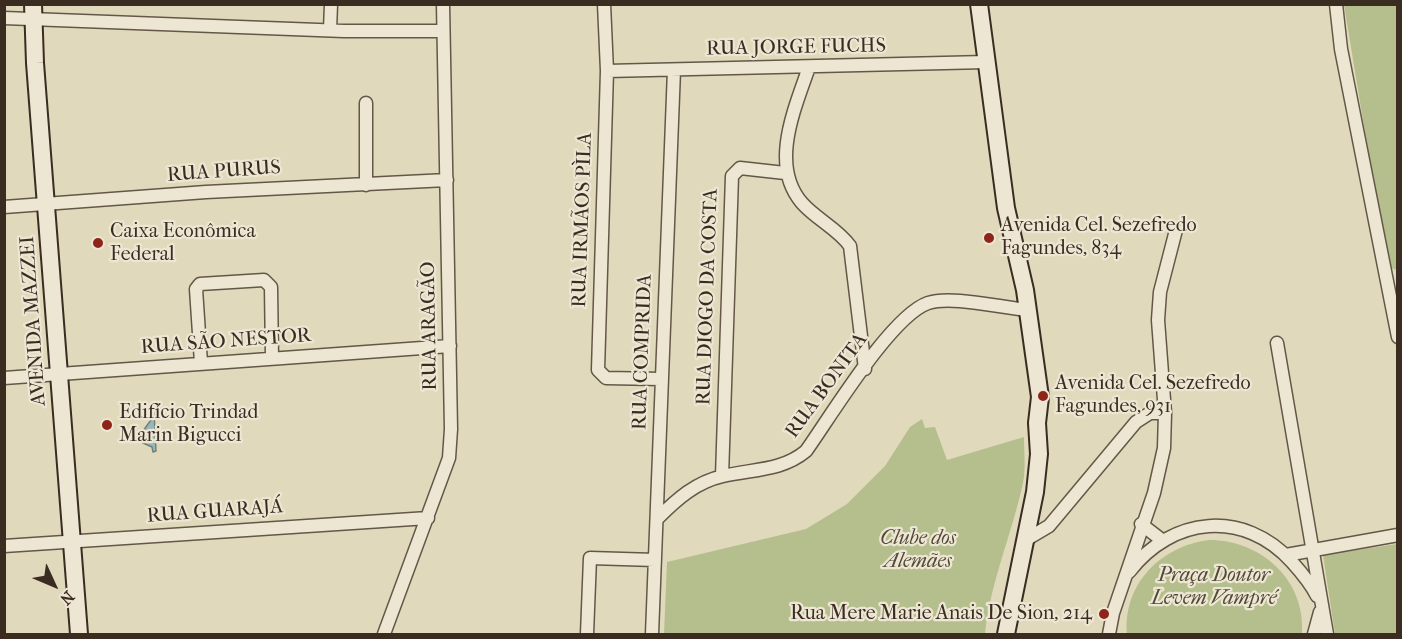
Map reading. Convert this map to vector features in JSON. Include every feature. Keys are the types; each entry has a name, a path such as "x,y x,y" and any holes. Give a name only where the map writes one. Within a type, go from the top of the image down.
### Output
{"main road":[{"path":"979,4 1006,208 1040,398 1037,423 1039,454 1027,539 1006,634"},
{"name":"AVENIDA MAZZEI","path":"33,12 79,634"}],"street":[{"path":"330,30 331,4"},
{"name":"RUA ARAGÃO","path":"384,634 449,458 450,346 443,4"},
{"name":"RUA IRMÃOS PÌLA","path":"604,4 607,71 598,370 606,378 661,379"},
{"path":"1336,4 1341,49 1393,284 1398,337"},
{"path":"4,18 33,12 330,30 444,31"},
{"name":"RUA JORGE FUCHS","path":"607,71 986,62"},
{"path":"809,67 793,116 785,173 800,201 850,246 865,369"},
{"name":"RUA COMPRIDA","path":"652,634 674,70"},
{"path":"366,103 366,184"},
{"name":"RUA DIOGO DA COSTA","path":"722,476 732,176 740,168 785,173"},
{"name":"RUA PURUS","path":"4,207 206,192 447,180"},
{"path":"1109,634 1113,613 1160,466 1165,413 1158,320 1160,292 1176,230"},
{"path":"201,363 196,289 200,284 264,280 271,287 272,358"},
{"name":"RUA BONITA","path":"658,518 680,496 722,476 771,468 795,460 806,451 890,332 909,314 929,303 955,300 1024,309"},
{"path":"1277,343 1327,634"},
{"name":"RUA SÃO NESTOR","path":"4,378 450,346"},
{"path":"1027,539 1049,526 1136,422 1150,413 1165,413"},
{"name":"RUA GUARAJÁ","path":"4,546 428,518"},
{"path":"1141,524 1164,541"},
{"path":"1126,575 1136,563 1164,541 1203,526 1232,526 1256,534 1286,555 1306,579 1321,606 1314,634"},
{"path":"1286,555 1398,535"},
{"path":"587,634 590,558 655,560"}],"green space":[{"path":"1344,5 1397,5 1397,270 1391,268 1376,199"},
{"name":"Clube dos Alemães","path":"922,419 925,428 935,427 947,460 1024,437 1023,483 996,577 985,634 664,634 667,562 806,529 847,504 885,466 910,427"},
{"name":"Praça Doutor Levem Vampré","path":"1209,540 1246,547 1276,567 1288,581 1296,597 1301,614 1302,634 1127,634 1127,616 1131,599 1148,570 1175,550"},
{"path":"1397,544 1397,634 1335,634 1323,555"}],"water":[{"path":"154,412 156,451 153,452 152,447 143,443 140,435 151,420 150,413"}],"place":[{"name":"Avenida Cel. Sezefredo Fagundes, 834","path":"989,238"},
{"name":"Caixa Econômica Federal","path":"98,243"},
{"name":"Avenida Cel. Sezefredo Fagundes, 931","path":"1043,396"},
{"name":"Edifício Trindad Marin Bigucci","path":"107,425"},
{"name":"Rua Mere Marie Anais De Sion, 214","path":"1104,614"}]}
